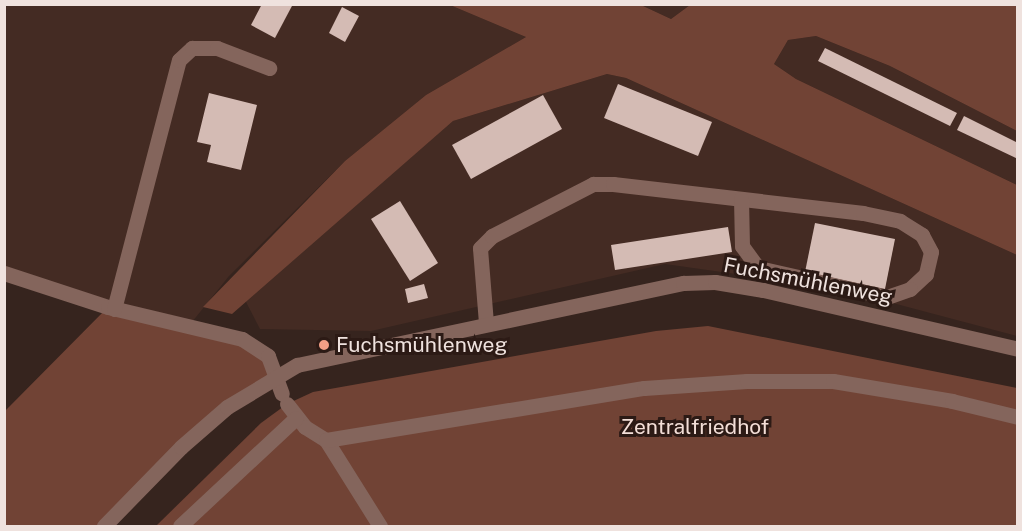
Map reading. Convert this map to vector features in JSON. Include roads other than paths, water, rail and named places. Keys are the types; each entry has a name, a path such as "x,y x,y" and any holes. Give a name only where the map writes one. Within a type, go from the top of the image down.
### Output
{"street":[{"path":"114,309 179,60 192,48 217,48 269,68"},
{"path":"486,323 480,248 492,236 593,184 741,199 900,221 922,235 931,252 926,274 910,290 887,297 758,268 742,246 741,199"},
{"path":"4,273 114,309 242,339 268,356 284,399 296,418 326,440 380,526"},
{"name":"Fuchsmühlenweg","path":"104,526 181,447 227,407 275,377 327,356 683,283 715,282 822,302 1017,349"},
{"path":"326,440 644,387 747,381 833,381 952,401 1017,417"},
{"path":"180,526 296,418"}],"place":[{"name":"Fuchsmühlenweg","path":"324,345"}],"park label":[{"name":"Zentralfriedhof","path":"695,427"}]}
